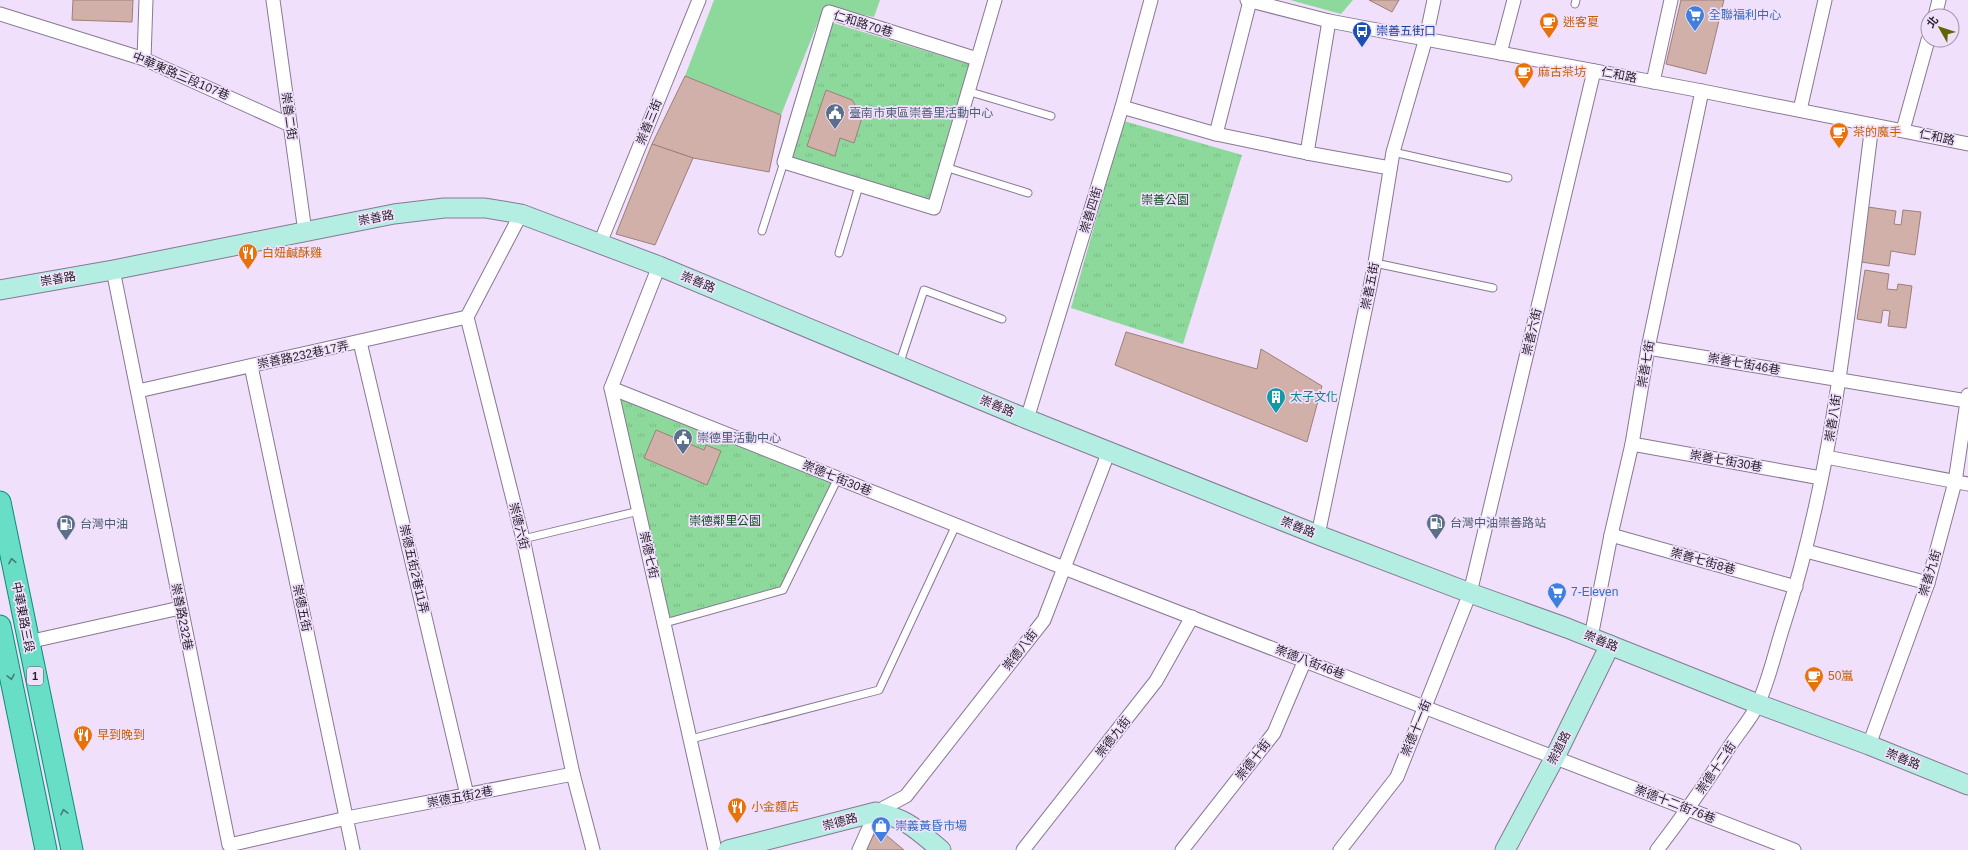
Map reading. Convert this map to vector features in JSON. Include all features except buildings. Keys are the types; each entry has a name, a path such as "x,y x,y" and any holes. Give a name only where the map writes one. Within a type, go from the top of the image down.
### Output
{"main road":[{"name":"中華東路三段","path":"0,502 72,850"},
{"name":"中華東路三段","path":"0,626 2,649 46,850"}],"street":[{"path":"144,59 146,0"},
{"name":"崇善二街","path":"273,0 304,232"},
{"name":"崇善三街","path":"600,243 699,0"},
{"path":"784,162 934,208 967,91 995,0"},
{"name":"崇善四街","path":"1027,419 1122,107 1151,0"},
{"path":"1216,134 1248,0"},
{"name":"仁和路","path":"1248,0 1329,21 1702,91 1968,144"},
{"name":"崇善五街","path":"1318,535 1375,263 1393,152 1426,38 1434,0"},
{"path":"1500,53 1514,0"},
{"path":"1653,82 1671,0"},
{"path":"1800,110 1825,0"},
{"name":"仁和路70巷","path":"784,162 829,12 977,59"},
{"name":"中華東路三段107巷","path":"0,14 144,59 290,125"},
{"path":"1307,153 1329,21"},
{"path":"1903,130 1926,48"},
{"name":"崇善六街","path":"1470,593 1594,71"},
{"name":"崇善七街","path":"1590,637 1632,444 1648,348 1702,91"},
{"path":"1122,107 1216,134 1390,168"},
{"name":"崇善八街","path":"1758,704 1796,587 1806,551 1826,457 1839,380 1872,125"},
{"name":"崇善路","path":"0,290 113,270 394,214 444,208 485,208 521,214 659,266 1027,419 1318,535 1590,637 1758,704 1869,745 1968,786"},
{"path":"467,317 521,214"},
{"path":"611,388 659,266"},
{"name":"崇善路232巷","path":"113,270 228,845 347,818"},
{"name":"崇善路232巷17弄","path":"138,391 467,317"},
{"name":"崇德六街","path":"467,317 523,539 573,774 593,850"},
{"name":"崇德五街2巷11弄","path":"360,342 467,795"},
{"name":"崇善七街46巷","path":"1648,348 1839,380 1968,398"},
{"name":"崇德五街","path":"251,366 353,850"},
{"name":"崇德七街30巷","path":"611,388 1064,568"},
{"name":"崇德七街","path":"611,388 692,739 715,850"},
{"name":"崇善九街","path":"1869,745 1928,583 1962,483 1968,398"},
{"name":"崇善七街30巷","path":"1632,444 1821,478"},
{"name":"崇德八街","path":"876,812 906,796 1044,620 1109,451"},
{"path":"1826,457 1962,483"},
{"name":"崇善七街8巷","path":"1611,535 1796,587"},
{"path":"1806,551 1928,583"},
{"name":"崇德八街46巷","path":"1064,568 1555,757"},
{"name":"崇德十一街","path":"1340,850 1397,777 1470,593"},
{"path":"28,642 180,608"},
{"name":"崇德九街","path":"1023,850 1156,681 1192,617"},
{"name":"崇道路","path":"1505,850 1555,757 1610,645"},
{"name":"崇德十街","path":"1182,850 1274,733 1305,660"},
{"name":"崇德十二街","path":"1657,850 1688,809 1758,704"},
{"name":"崇德十二街76巷","path":"1555,757 1794,850"},
{"name":"崇德五街2巷","path":"347,818 573,774"},
{"path":"858,850 876,812"},
{"name":"崇德路","path":"728,850 876,812 896,816 908,823 941,850"}],"lane":[{"path":"967,91 1050,116"},
{"path":"1393,152 1508,178"},
{"name":"仁和路70巷","path":"762,231 784,162"},
{"path":"945,167 1028,194"},
{"path":"838,253 859,186"},
{"path":"1375,263 1493,288"},
{"path":"899,366 924,290 1002,319"},
{"path":"665,622 783,590 838,478"},
{"path":"523,539 639,511"},
{"path":"692,739 879,690 956,525"}],"green space":[{"path":"714,0 880,0 874,17 824,7 781,115 685,76"},
{"path":"1290,0 1353,0 1341,14"},
{"path":"833,23 969,64 930,200 792,159"},
{"name":"崇善公園","path":"1124,121 1242,155 1183,344 1071,308"},
{"name":"崇德鄰里公園","path":"615,393 837,478 783,589 666,621"}],"place":[{"name":"全聯福利中心","path":"1695,32"},
{"name":"迷客夏","path":"1549,39"},
{"name":"崇善五街口","path":"1362,48"},
{"name":"麻古茶坊","path":"1524,89"},
{"name":"臺南市東區崇善里活動中心","path":"835,130"},
{"name":"茶的魔手","path":"1839,149"},
{"name":"白妞鹹酥雞","path":"248,270"},
{"name":"太子文化","path":"1276,414"},
{"name":"崇德里活動中心","path":"683,455"},
{"name":"台灣中油崇善路站","path":"1436,540"},
{"name":"台灣中油","path":"66,541"},
{"name":"7-Eleven","path":"1557,609"},
{"name":"50嵐","path":"1814,693"},
{"name":"早到晚到","path":"83,752"},
{"name":"小金麵店","path":"737,824"},
{"name":"崇義黃昏市場","path":"881,843"}]}
